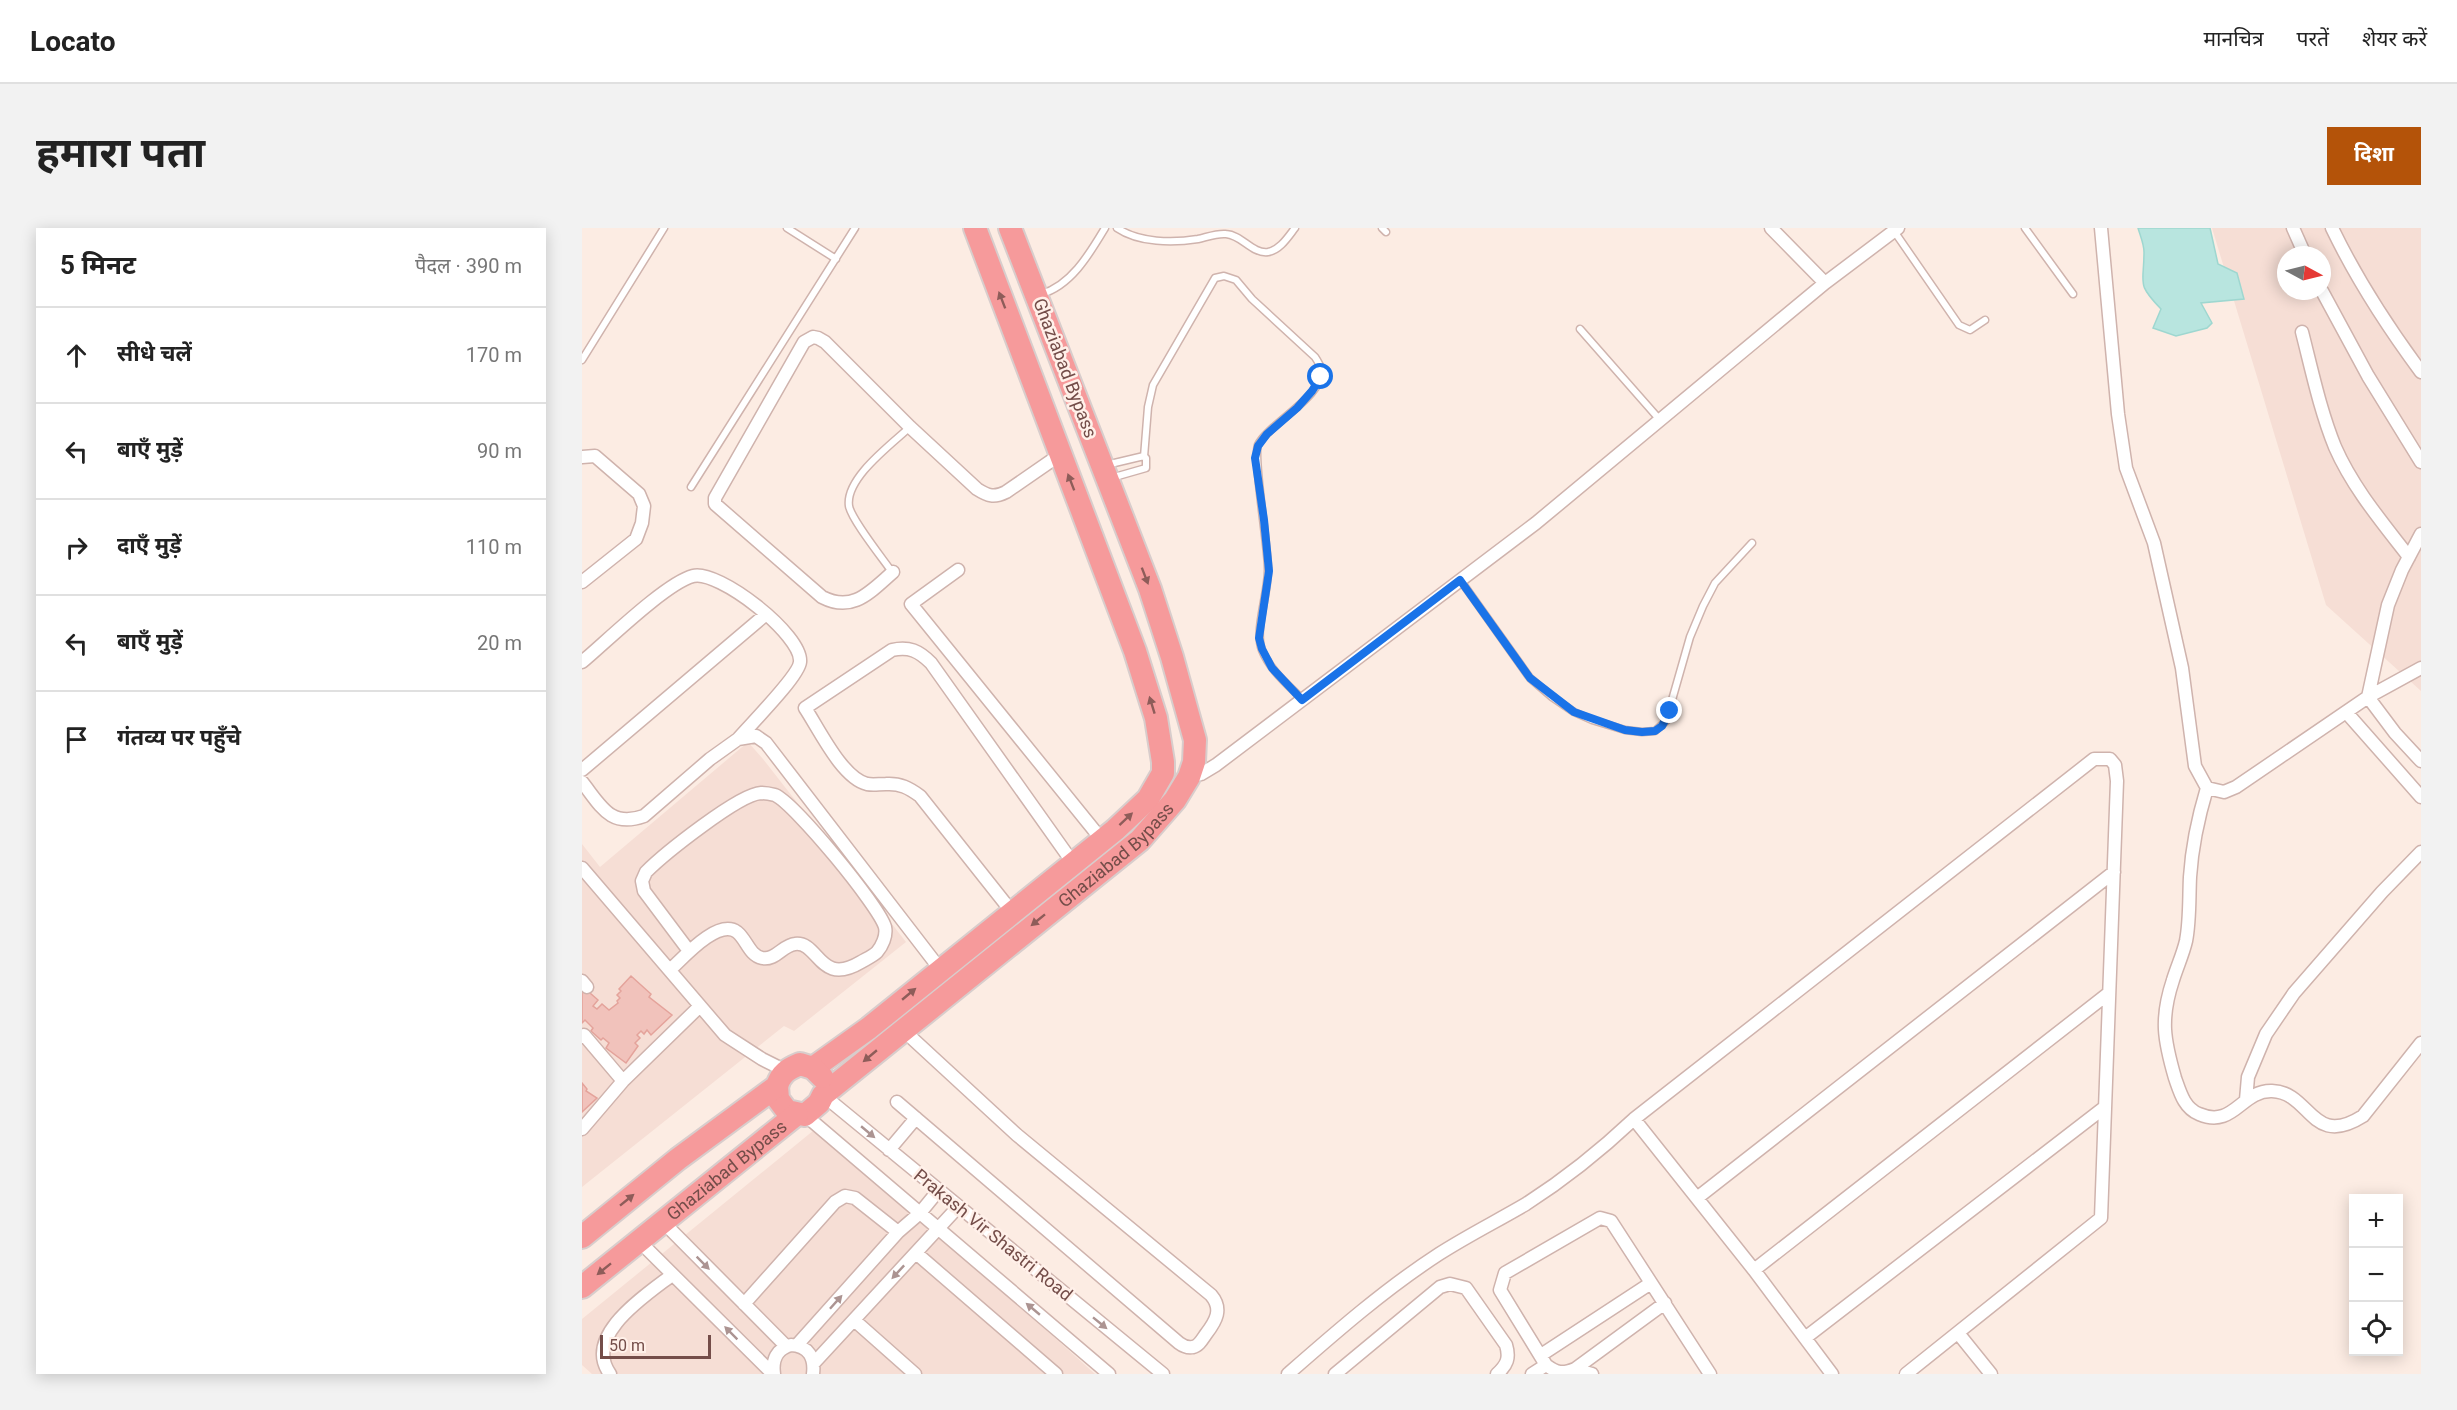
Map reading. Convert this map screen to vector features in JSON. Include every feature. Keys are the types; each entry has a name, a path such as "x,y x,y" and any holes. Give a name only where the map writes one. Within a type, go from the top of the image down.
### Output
{"highway":[{"name":"Ghaziabad Bypass","path":"582,1237 800,1064 813,1068 869,1028 1102,840 1148,799 1163,773 1156,718 1135,651 975,228"},
{"name":"Ghaziabad Bypass","path":"582,1287 801,1114 819,1103 823,1095 902,1029 1140,840 1175,800 1189,777 1194,762 1195,740 1172,657 1135,551 1038,295 1010,228"},
{"path":"1087,524 1119,510"},
{"path":"1102,563 1135,551"},
{"path":"813,1068 821,1075 825,1086 823,1095"},
{"path":"781,1078 778,1099 787,1111 801,1114"}],"street":[{"path":"1771,228 1825,283"},
{"path":"2101,228 2117,403 2126,468 2156,554 2182,668 2195,766 2207,788 2195,827 2186,940 2168,999 2163,1027 2167,1050 2181,1097 2190,1109 2200,1115 2216,1118 2237,1110 2256,1092 2283,1092 2326,1125 2338,1127 2350,1124 2363,1116 2421,1043"},
{"path":"2293,228 2301,246"},
{"path":"2332,228 2350,266 2382,318 2421,372"},
{"path":"1189,777 1201,774 1216,765 1536,523 1825,283 1896,229"},
{"path":"2327,300 2368,376 2421,462"},
{"path":"2302,332 2325,419 2336,448 2365,500 2409,557"},
{"path":"893,572 867,595 845,604 834,603 822,597 714,502 804,342 808,339 818,338 825,342 910,427 977,489 988,495 998,497 1060,454"},
{"path":"582,456 595,456 639,494 644,506 642,523 636,539 582,582"},
{"path":"2421,534 2388,605 2368,697 2395,733 2421,761"},
{"path":"958,570 911,604 1102,840"},
{"path":"582,662 681,580 704,574 721,582 765,615 790,637 801,659 800,665 790,680 738,739 710,759 644,816 633,820 612,817 582,782"},
{"path":"582,770 765,615"},
{"path":"1012,912 920,796 896,783 872,785 863,783 850,774 805,708 891,650 904,648 921,653 938,673 1073,863"},
{"path":"2207,788 2224,792 2236,787 2368,697 2421,668"},
{"path":"2346,712 2421,797"},
{"path":"738,739 756,736 766,743 940,969"},
{"path":"1288,1374 1395,1285 1439,1254 1568,1176 1601,1151 1634,1119 2094,759 2110,759 2115,765 2117,781 2101,1218 1906,1374"},
{"path":"670,970 709,935 730,929 737,932 751,951 765,959 793,944 802,944 830,968 854,967 876,953 884,942 886,929 878,910 854,879 790,807 776,796 764,792 741,800 646,872 642,881 644,891 689,951"},
{"path":"2246,1100 2248,1077 2266,1034 2294,993 2382,892 2421,852"},
{"path":"582,868 732,1040 762,1059 781,1078"},
{"path":"1697,1198 2114,872"},
{"path":"1754,1270 2109,993"},
{"path":"582,1129 623,1081 700,1006"},
{"path":"897,1102 1179,1344 1195,1347 1214,1323 1218,1309 1211,1295 1017,1135 902,1029"},
{"path":"582,1037 584,1035 623,1081"},
{"name":"Prakash Vir Shastri Road","path":"823,1095 1163,1374"},
{"path":"1804,1338 2105,1107"},
{"name":"Prakash Vir Shastri Road","path":"801,1114 1109,1374"},
{"path":"889,1150 916,1118"},
{"path":"1634,1119 1754,1270 1832,1374"},
{"path":"773,1374 772,1364 777,1353 791,1346 898,1232 920,1213 938,1191"},
{"path":"744,1304 835,1202 845,1196 855,1198 898,1232"},
{"path":"663,1222 744,1304 791,1346 805,1348 813,1368 958,1207"},
{"path":"1665,1303 1575,1369 1567,1373 1557,1373 1544,1360 1500,1290 1505,1273 1600,1218 1606,1218 1611,1221 1665,1303 1710,1374"},
{"path":"639,1241 773,1374"},
{"path":"916,1253 1056,1374"},
{"path":"610,1374 599,1358 600,1339 608,1325 672,1275"},
{"path":"1532,1374 1544,1360 1651,1283"},
{"path":"1335,1374 1440,1287 1450,1284 1466,1288 1506,1345 1507,1363 1497,1374"},
{"path":"854,1320 915,1374"},
{"path":"1958,1333 1991,1374"},
{"path":"1575,1369 1592,1374"}],"lane":[{"path":"582,360 664,228"},
{"path":"787,228 836,259"},
{"path":"691,487 855,228"},
{"path":"1038,295 1060,285 1071,276 1105,228"},
{"path":"1117,228 1135,237 1157,240 1196,239 1225,234 1243,240 1258,251 1267,252 1282,245 1295,228"},
{"path":"2025,228 2073,294"},
{"path":"1896,229 1959,325 1970,330 1985,320"},
{"path":"1105,472 1146,468 1144,457 1147,415 1153,385 1215,278 1224,276 1236,280 1252,299 1315,357 1321,369 1321,377 1297,408 1267,434 1258,446 1255,458 1269,571 1259,638 1272,668 1302,700"},
{"path":"1580,329 1660,420"},
{"path":"893,572 849,507 849,494 855,481 865,469 910,427"},
{"path":"1105,472 1144,457"},
{"path":"1460,580 1530,678 1552,697 1574,712 1592,720 1625,730 1655,731 1666,721 1690,636 1703,606 1715,583 1752,543"}],"shaded area":[{"path":"2212,228 2421,228 2421,691 2326,605"},
{"path":"748,742 906,942 794,1031 784,1026 582,1187 582,844 600,867"},
{"path":"819,1126 1095,1374 592,1374 582,1365 582,1319"}],"water":[{"path":"2138,228 2210,228 2218,264 2237,273 2244,299 2201,303 2212,323 2207,328 2176,336 2153,328 2161,309 2148,294 2143,283 2144,249"}],"building":[{"path":"631,976 651,994 649,997 672,1015 651,1035 647,1030 644,1034 641,1031 637,1035 640,1038 635,1043 638,1046 626,1063 606,1048 609,1043 603,1038 601,1040 591,1031 593,1028 585,1020 582,1023 582,986 598,1000 593,1006 597,1009 602,1004 609,1010 618,1003 620,998 617,995 621,991 619,989"},
{"path":"582,1083 586,1091 597,1098 582,1112"}],"route":[{"path":"1321,377 1297,408 1267,434 1258,446 1255,458 1269,571 1259,638 1272,668 1302,700 1460,580 1530,678 1574,712 1625,730 1642,732 1655,731 1662,726 1670,711"}]}
